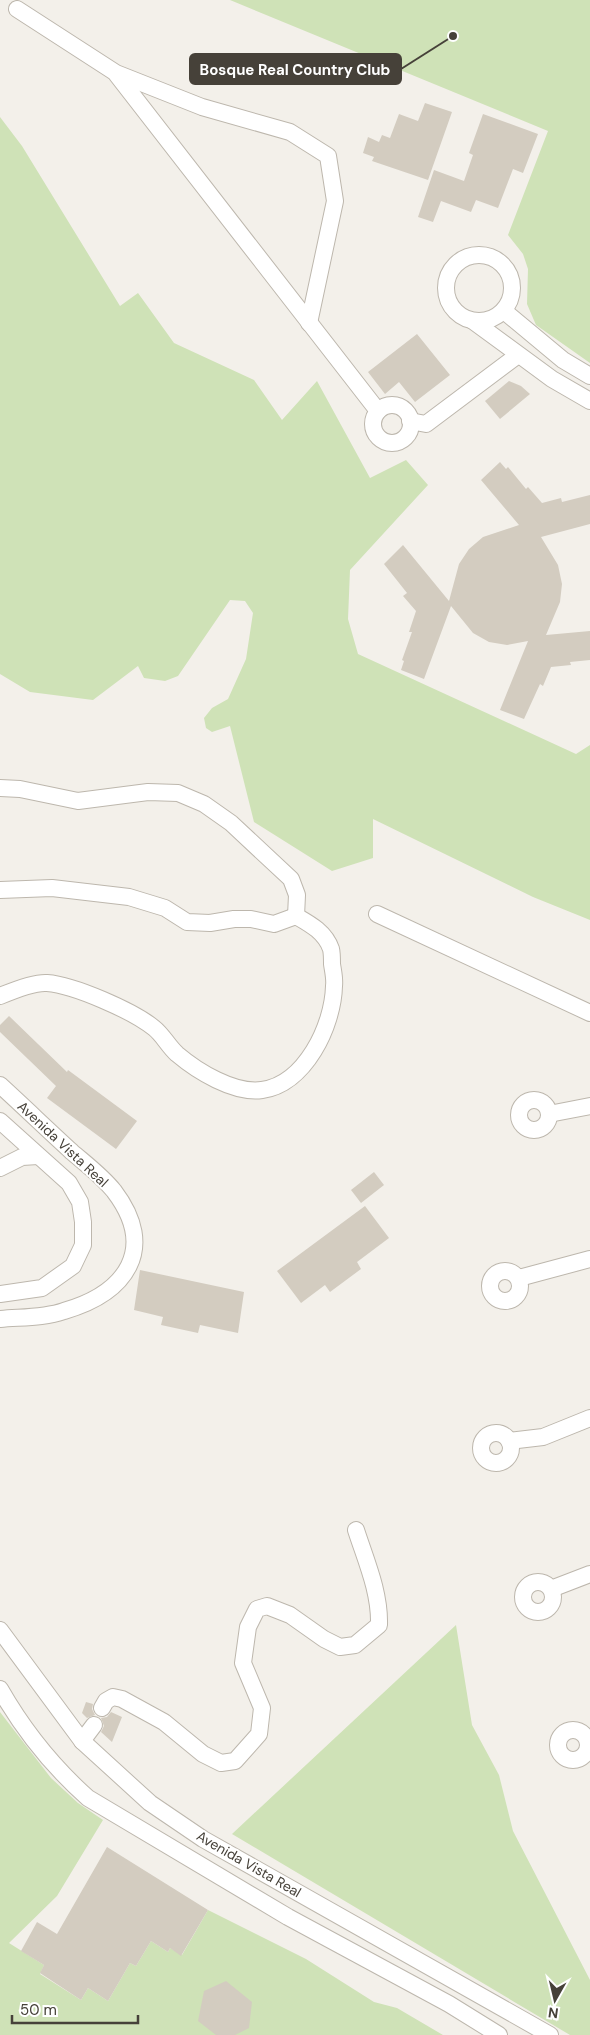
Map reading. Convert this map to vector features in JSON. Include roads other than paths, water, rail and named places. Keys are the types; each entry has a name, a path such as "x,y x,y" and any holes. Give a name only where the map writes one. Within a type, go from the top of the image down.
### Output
{"street":[{"path":"17,9 116,73 202,107 290,132 328,156 335,201 309,322"},
{"path":"116,73 378,411"},
{"path":"473,321 486,320 504,311 512,294 512,281 506,269 497,260 485,255 472,255 460,261 451,270 446,282 447,295 452,307 461,316 473,321 518,355 590,401"},
{"path":"504,311 563,360 590,376"},
{"path":"410,421 426,424 518,355"},
{"path":"389,405 406,411 410,421 410,428 404,439 392,443 380,440 373,429 374,416 378,411 389,405"},
{"path":"0,788 20,789 78,801 148,792 178,793 204,804 231,823 291,879 297,896 296,916"},
{"path":"0,890 52,888 129,897 165,908 187,922 210,923 234,919 251,919 274,924 296,916 316,927 330,948 334,986 327,1024 312,1055 289,1080 261,1090 236,1088 208,1076 176,1053 154,1028 120,1008 81,992 46,982 0,996"},
{"path":"377,914 590,1013"},
{"name":"Avenida Vista Real","path":"0,1085 113,1190 130,1217 134,1242 132,1262 123,1277 110,1290 90,1302 63,1312 0,1320"},
{"path":"549,1114 590,1106"},
{"name":"Avenida Vista Real","path":"0,1121 69,1183 80,1202 84,1222 83,1245 73,1266 42,1288 0,1294"},
{"path":"0,1168 22,1157 38,1156"},
{"path":"518,1278 590,1258"},
{"path":"509,1441 543,1437 590,1418"},
{"path":"104,1705 113,1697 122,1699 164,1722 203,1754 221,1762 235,1761 260,1734 262,1708 243,1663 248,1627 257,1610 267,1606 290,1615 324,1639 340,1647 355,1645 379,1625 380,1612 375,1589 356,1530"},
{"path":"552,1589 590,1574"},
{"name":"Avenida Vista Real","path":"0,1630 82,1740 150,1803 203,1839 550,2035"},
{"name":"Avenida Vista Real","path":"0,1689 32,1738 54,1766 88,1798 264,1902 449,2004 499,2035"},
{"path":"82,1740 94,1725"}],"place":[{"name":"Bosque Real Country Club","path":"453,36"}]}
